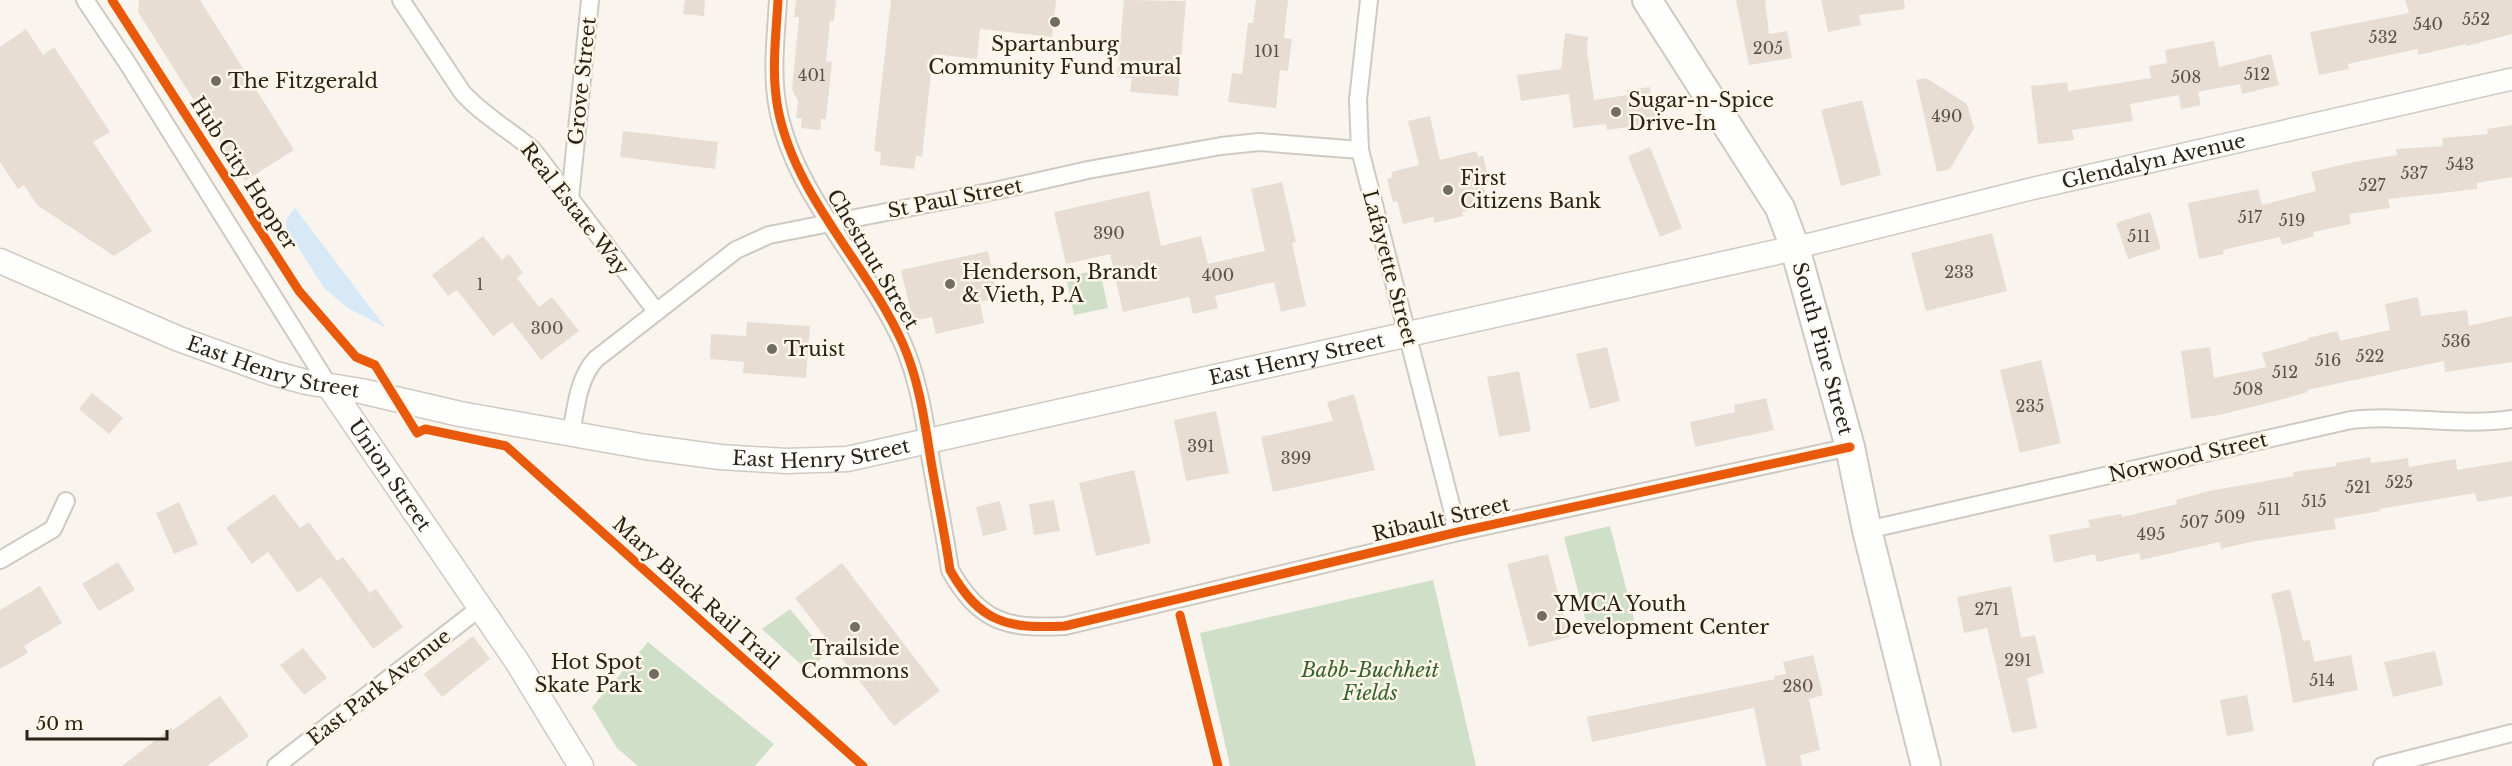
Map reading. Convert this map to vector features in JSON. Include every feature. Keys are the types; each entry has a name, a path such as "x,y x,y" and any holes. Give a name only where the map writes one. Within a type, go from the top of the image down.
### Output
{"highway":[{"name":"South Pine Street","path":"1647,0 1780,208 1795,248 1850,447 1867,530 1926,766"}],"main road":[{"name":"East Henry Street","path":"0,261 179,339 273,373 460,414 720,457 786,461 847,459 928,442 1795,248"},
{"name":"Union Street","path":"329,386 481,607 539,695 580,766"}],"street":[{"name":"Union Street","path":"85,0 128,64 329,386"},
{"name":"Real Estate Way","path":"401,0 462,92 472,104 513,132 533,150 656,311"},
{"name":"Grove Street","path":"570,198 590,0"},
{"name":"Chestnut Street","path":"778,0 774,50 778,108 785,137 796,164 885,309 903,344 916,381 950,570 962,591 974,605 989,616 1006,623 1040,628"},
{"name":"Lafayette Street","path":"1369,0 1358,100 1360,150 1458,532"},
{"name":"Glendalyn Avenue","path":"1795,248 2046,185 2512,79"},
{"name":"St Paul Street","path":"571,433 582,379 588,368 656,311 736,250 752,241 769,235 999,190 1088,170 1221,146 1259,142 1360,150"},
{"name":"Norwood Street","path":"1867,530 2351,420 2388,417 2479,422 2512,419"},
{"name":"Ribault Street","path":"1040,628 1065,626 1458,532 1850,447"},
{"path":"0,560 53,529 66,501"},
{"name":"East Park Avenue","path":"276,766 481,607"},
{"path":"2382,766 2512,734"}],"green space":[{"path":"1088,272 1102,280 1108,308 1074,315 1066,277"},
{"path":"1610,526 1635,623 1589,634 1564,537"},
{"name":"Babb-Buchheit Fields","path":"1433,580 1476,766 1230,766 1200,633"},
{"path":"790,609 827,654 807,670 762,629"},
{"name":"Hot Spot Skate Park","path":"648,642 774,744 755,766 638,766 617,748 592,707"}],"water":[{"path":"295,207 386,328 348,308 324,288 286,228 286,220"}],"building":[{"name":"The Fitzgerald","path":"139,0 200,0 294,150 245,181 138,12"},
{"path":"685,0 705,0 704,16 683,14"},
{"path":"796,0 836,0 834,21 830,21 826,61 832,62 826,119 821,119 820,130 801,128 802,118 796,118 798,101 792,89 799,17 794,17"},
{"path":"891,0 1056,0 1052,37 980,29 977,59 933,54 922,157 916,156 914,169 880,165 881,152 874,151"},
{"path":"1124,0 1186,1 1178,96 1130,92 1132,78 1117,77"},
{"path":"1256,0 1288,0 1284,38 1292,39 1288,71 1280,70 1276,108 1228,102 1232,73 1242,74 1248,23 1253,23"},
{"path":"1736,0 1765,0 1769,34 1787,31 1792,58 1749,65"},
{"path":"1821,0 1904,0 1905,9 1859,15 1861,25 1828,32"},
{"path":"2405,0 2512,0 2512,34 2467,46 2466,44 2418,55 2417,49 2348,64 2349,69 2319,75 2310,32 2409,13"},
{"path":"26,29 43,55 54,47 110,132 93,142 152,231 114,256 37,205 24,185 18,189 0,162 0,47"},
{"path":"1565,33 1588,37 1587,51 1594,100 1627,95 1627,90 1650,87 1652,102 1660,101 1663,122 1607,130 1606,124 1573,128 1569,94 1521,101 1517,75 1561,69"},
{"path":"2214,41 2219,67 2271,54 2279,85 2242,94 2240,84 2198,92 2201,105 2181,109 2179,95 2130,104 2133,121 2072,130 2074,140 2038,144 2031,86 2067,82 2068,91 2151,78 2149,66 2167,63 2165,50"},
{"path":"1926,78 1967,104 1974,128 1950,169 1937,172 1916,80"},
{"path":"1862,100 1881,175 1841,186 1821,110"},
{"path":"1430,116 1440,160 1476,151 1478,157 1483,156 1489,182 1483,183 1489,206 1462,212 1463,216 1434,223 1433,217 1403,224 1397,201 1393,202 1387,179 1393,177 1391,172 1419,165 1408,121"},
{"path":"2512,125 2512,177 2477,183 2477,189 2388,199 2390,208 2349,214 2351,224 2313,232 2314,236 2282,245 2280,237 2223,250 2224,254 2199,259 2188,203 2258,189 2262,205 2316,191 2311,172 2397,155 2396,149 2443,146 2442,138 2488,134 2487,129"},
{"path":"623,131 718,142 715,169 620,157"},
{"path":"1650,147 1682,228 1660,237 1628,156"},
{"path":"1282,182 1296,242 1292,243 1306,306 1281,312 1274,282 1215,296 1218,308 1193,314 1189,297 1123,312 1110,254 1066,264 1054,212 1149,191 1161,246 1201,236 1208,264 1265,251 1251,189"},
{"path":"2150,212 2161,249 2128,259 2116,223"},
{"path":"1992,233 2007,291 1926,311 1911,253"},
{"path":"483,236 502,260 509,254 523,273 517,278 539,307 552,297 579,331 541,360 512,322 493,336 457,290 448,296 432,275"},
{"name":"Henderson, Brandt & Vieth, P.A","path":"988,251 998,298 980,302 984,323 936,334 932,317 913,321 901,270"},
{"path":"2418,297 2421,316 2467,310 2469,326 2512,316 2512,362 2445,372 2444,361 2307,390 2308,392 2219,415 2191,419 2181,351 2210,347 2214,378 2266,367 2262,353 2308,340 2308,338 2338,331 2340,341 2390,330 2385,304"},
{"path":"747,322 810,326 806,378 743,373 744,362 710,359 711,334 746,336"},
{"path":"1607,347 1620,401 1590,409 1576,354"},
{"path":"2041,360 2061,443 2020,453 2000,370"},
{"path":"1519,371 1531,431 1499,437 1487,377"},
{"path":"92,393 123,418 109,434 79,409"},
{"path":"1354,394 1375,470 1273,492 1261,437 1333,421 1327,402"},
{"path":"1766,398 1774,430 1695,447 1690,422 1735,412 1734,405"},
{"path":"1216,411 1229,473 1186,481 1174,420"},
{"path":"2370,457 2371,463 2408,458 2409,467 2456,459 2457,470 2512,461 2512,496 2477,502 2475,493 2379,509 2380,511 2334,519 2336,529 2250,542 2221,549 2220,542 2141,560 2139,553 2097,562 2095,554 2054,563 2049,535 2090,527 2088,520 2121,514 2122,517 2177,504 2176,500 2209,491 2294,476 2293,472 2336,466 2336,463"},
{"path":"1134,470 1151,543 1096,556 1079,483"},
{"path":"274,494 300,528 309,522 337,561 343,557 370,593 376,589 403,627 373,649 321,577 298,593 268,552 252,564 226,528"},
{"path":"1054,500 1060,531 1034,535 1029,504"},
{"path":"1000,501 1007,530 983,536 976,507"},
{"path":"179,502 198,544 174,554 156,513"},
{"name":"YMCA Youth Development Center","path":"1548,554 1569,637 1529,647 1507,564"},
{"path":"118,562 135,590 99,611 82,584"},
{"name":"Trailside Commons","path":"842,563 940,691 894,726 795,598"},
{"path":"40,586 62,623 24,646 28,653 0,669 0,610"},
{"path":"2011,586 2021,638 2035,635 2044,673 2027,678 2037,728 2012,733 1987,628 1964,633 1957,597"},
{"path":"2290,589 2303,641 2310,640 2314,662 2351,655 2358,690 2293,703 2271,594"},
{"path":"473,636 490,659 442,697 424,674"},
{"path":"303,648 327,678 304,695 280,665"},
{"path":"2435,651 2443,685 2393,697 2384,662"},
{"path":"1813,655 1823,695 1809,699 1820,750 1800,755 1802,766 1766,766 1754,708 1592,742 1587,717 1775,679 1774,676 1786,674 1783,662"},
{"path":"2247,695 2254,731 2227,736 2220,700"},
{"path":"220,696 249,736 207,766 122,766 171,728 173,730"}],"cycle path":[{"name":"Hub City Hopper","path":"112,0 299,291 356,357 375,365 417,433 425,429 506,446 863,766"},
{"path":"778,0 775,82 778,109 787,141 816,201 871,285 903,344 914,374 921,404 950,570 972,602 997,619 1027,626 1065,626 1458,532 1850,447"},
{"path":"1180,615 1218,766"}],"place":[{"name":"Spartanburg Community Fund mural","path":"1055,22"},
{"name":"The Fitzgerald","path":"216,81"},
{"name":"Sugar-n-Spice Drive-In","path":"1616,112"},
{"name":"First Citizens Bank","path":"1448,190"},
{"name":"Henderson, Brandt & Vieth, P.A","path":"950,284"},
{"name":"Truist","path":"772,349"},
{"name":"YMCA Youth Development Center","path":"1542,616"},
{"name":"Trailside Commons","path":"855,627"},
{"name":"Hot Spot Skate Park","path":"654,674"}]}
